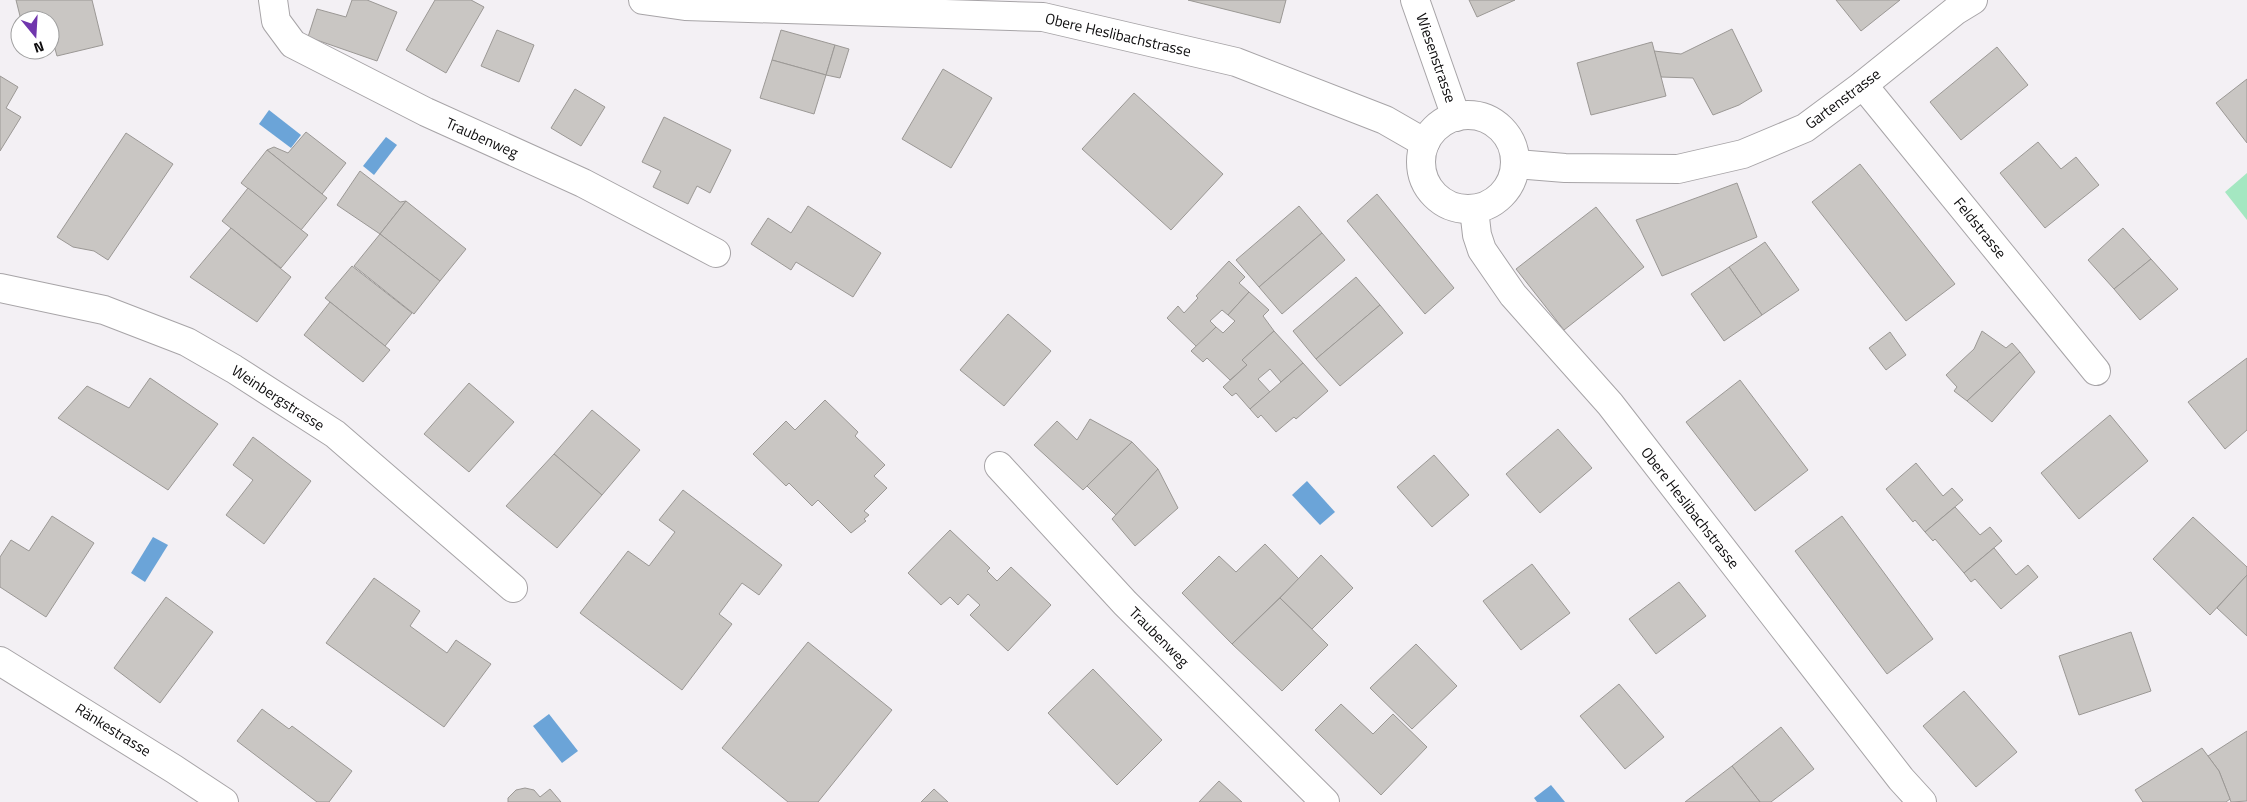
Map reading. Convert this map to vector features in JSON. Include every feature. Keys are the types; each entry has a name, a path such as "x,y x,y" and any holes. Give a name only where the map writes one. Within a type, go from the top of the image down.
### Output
{"street":[{"name":"Traubenweg","path":"273,0 276,20 293,44 426,112 583,183 716,253"},
{"name":"Obere Heslibachstrasse","path":"643,0 685,6 1046,8 1236,62 1385,120 1425,142"},
{"name":"Wiesenstrasse","path":"1415,0 1456,117"},
{"name":"Gartenstrasse","path":"1516,164 1565,168 1678,169 1743,154 1805,128 1863,85 1955,11 1973,0"},
{"name":"Feldstrasse","path":"1863,85 2096,371"},
{"path":"1474,115 1490,121 1504,131 1513,146 1516,164 1512,180 1504,194 1490,204 1474,209 1458,209 1443,202 1430,190 1423,176 1421,159 1425,142 1444,122 1456,117 1474,115"},
{"name":"Obere Heslibachstrasse","path":"1474,209 1477,235 1482,250 1512,295 1610,404 1901,779 1922,802"},
{"name":"Weinbergstrasse","path":"0,288 104,310 187,342 234,369 335,434 513,588"},
{"name":"Traubenweg","path":"1000,466 1125,603 1325,802"},
{"name":"Ränkestrasse","path":"0,661 174,768 224,802"}],"green space":[{"path":"2247,173 2247,220 2225,192"}],"water":[{"path":"269,110 301,135 291,148 259,124"},
{"path":"386,137 397,145 374,175 363,166"},
{"path":"1307,481 1335,512 1320,525 1292,495"},
{"path":"153,537 168,545 145,582 131,573"},
{"path":"549,714 578,751 562,763 533,726"},
{"path":"1551,785 1565,802 1537,802 1534,798"}],"building":[{"path":"16,0 92,0 103,45 60,55 60,10 18,10"},
{"path":"352,0 367,0 397,12 377,61 308,37 317,9 346,17"},
{"path":"435,0 471,0 484,7 446,73 406,50"},
{"path":"1188,0 1286,0 1280,23"},
{"path":"1469,0 1515,0 1477,17"},
{"path":"1836,0 1900,0 1861,31"},
{"path":"1732,29 1762,91 1739,105 1713,115 1693,78 1661,77 1654,51 1681,54"},
{"path":"497,30 534,45 519,82 481,66"},
{"path":"781,30 835,45 826,75 772,60"},
{"path":"1652,42 1666,96 1591,115 1577,63"},
{"path":"835,45 849,49 840,78 826,75"},
{"path":"1997,47 2028,85 1961,140 1930,102"},
{"path":"772,60 826,75 814,114 760,98"},
{"path":"943,69 992,98 951,168 902,139"},
{"path":"0,76 18,87 6,108 21,117 0,151"},
{"path":"2247,79 2247,143 2216,103"},
{"path":"575,89 605,107 581,146 551,128"},
{"path":"1134,93 1223,174 1171,230 1082,149"},
{"path":"664,117 731,150 710,193 697,186 688,204 653,187 661,171 642,162"},
{"path":"306,132 346,163 322,194 267,150 274,147 288,153"},
{"path":"126,133 173,164 108,260 94,251 73,247 57,237"},
{"path":"2038,142 2061,169 2076,157 2099,185 2045,228 2000,173"},
{"path":"267,150 327,198 301,230 241,183"},
{"path":"1860,164 1955,284 1906,321 1812,202"},
{"path":"360,171 400,202 406,201 380,234 337,205"},
{"path":"1737,183 1757,237 1662,276 1636,220"},
{"path":"248,188 308,235 281,268 222,221"},
{"path":"1377,194 1454,288 1425,314 1347,221"},
{"path":"406,201 466,249 440,281 380,234"},
{"path":"808,206 881,253 853,297 796,262 791,270 751,244 768,218 791,233"},
{"path":"1299,206 1322,233 1259,287 1236,260"},
{"path":"1596,207 1644,267 1564,330 1516,269"},
{"path":"231,228 291,277 257,322 190,277"},
{"path":"2123,228 2151,259 2114,289 2088,260"},
{"path":"1322,233 1345,260 1282,314 1259,287"},
{"path":"380,234 440,281 414,314 354,266"},
{"path":"1765,242 1799,290 1762,315 1729,267"},
{"path":"2151,259 2178,289 2140,320 2114,289"},
{"path":"1229,261 1245,277 1239,283 1249,292 1228,315 1222,310 1210,321 1216,327 1197,347 1167,318 1178,306 1184,313 1198,298 1196,296"},
{"path":"352,266 412,313 385,346 325,298"},
{"path":"1729,267 1762,315 1724,341 1691,294"},
{"path":"1356,277 1380,305 1316,359 1293,331"},
{"path":"1249,292 1269,310 1263,316 1274,331 1242,360 1247,365 1230,380 1207,358 1203,362 1191,351 1216,327 1223,333 1235,321 1228,315"},
{"path":"330,302 390,350 363,382 304,335"},
{"path":"1380,305 1403,333 1340,386 1316,359"},
{"path":"1008,314 1051,351 1004,406 960,370"},
{"path":"1274,331 1303,363 1281,382 1270,369 1258,379 1270,392 1250,409 1236,393 1232,396 1223,387 1247,365 1242,360"},
{"path":"1982,331 2006,348 2012,343 2020,352 1967,401 1954,391 1957,387 1946,375 1974,349"},
{"path":"1890,332 1906,355 1886,370 1869,348"},
{"path":"2020,352 2035,372 1992,422 1967,401"},
{"path":"2247,358 2247,430 2225,449 2188,402"},
{"path":"1303,363 1328,391 1296,419 1294,417 1276,432 1261,415 1258,418 1250,409"},
{"path":"150,378 218,424 168,490 58,418 87,386 129,408"},
{"path":"1740,380 1808,470 1755,511 1686,422"},
{"path":"469,383 514,422 469,472 424,434"},
{"path":"825,400 858,432 855,436 885,465 874,476 887,488 864,511 869,515 864,519 866,521 851,533 818,500 812,506 789,483 786,486 753,454 786,421 795,430"},
{"path":"592,410 640,450 602,495 554,454"},
{"path":"2110,415 2148,461 2079,519 2041,473"},
{"path":"1090,419 1132,442 1083,490 1034,445 1057,421 1077,440"},
{"path":"1558,429 1592,468 1540,513 1506,474"},
{"path":"253,437 311,481 264,544 226,515 253,480 233,465"},
{"path":"1132,442 1158,469 1116,515 1087,486"},
{"path":"554,454 602,495 557,548 506,506"},
{"path":"1434,455 1469,495 1432,527 1397,487"},
{"path":"1916,463 1943,496 1952,488 1963,500 1925,532 1915,520 1913,522 1886,489"},
{"path":"1158,469 1178,508 1135,546 1112,519"},
{"path":"683,490 782,565 759,595 742,583 719,614 732,624 682,690 580,613 628,551 649,566 675,532 659,520"},
{"path":"1955,507 1980,535 1990,527 2002,541 1964,573 1935,539 1933,541 1925,532"},
{"path":"52,516 94,543 46,617 0,587 0,557 11,540 29,551"},
{"path":"1842,516 1933,639 1887,674 1795,551"},
{"path":"2193,517 2247,567 2247,575 2210,615 2153,559"},
{"path":"950,530 990,568 987,571 997,581 1011,567 1051,605 1008,651 970,615 980,605 968,594 958,605 950,597 941,605 908,573"},
{"path":"1265,544 1299,579 1232,644 1182,593 1219,556 1236,572"},
{"path":"1994,548 2016,575 2028,565 2038,577 2001,609 1975,579 1971,582 1964,573"},
{"path":"1321,555 1353,588 1312,629 1280,598"},
{"path":"1532,564 1570,613 1521,650 1483,601"},
{"path":"2247,575 2247,636 2217,608"},
{"path":"374,578 420,611 410,626 447,653 456,640 491,664 444,727 326,643"},
{"path":"1679,582 1706,616 1656,654 1629,619"},
{"path":"166,597 213,632 160,703 114,668"},
{"path":"1280,598 1328,645 1282,691 1232,644"},
{"path":"2131,632 2151,691 2079,715 2059,656"},
{"path":"808,642 892,710 818,802 788,802 722,748"},
{"path":"1416,644 1457,686 1412,729 1370,688"},
{"path":"1093,669 1162,740 1117,785 1048,713"},
{"path":"1619,684 1664,737 1625,769 1580,716"},
{"path":"1964,691 2017,752 1976,787 1923,726"},
{"path":"1341,704 1373,734 1393,714 1427,747 1381,795 1315,730"},
{"path":"262,709 289,729 292,726 352,771 329,802 317,802 237,741"},
{"path":"1781,727 1814,769 1771,802 1760,802 1732,766"},
{"path":"2247,731 2247,801 2231,802 2219,771 2208,756"},
{"path":"2202,748 2219,771 2230,799 2226,802 2143,802 2135,790"},
{"path":"1732,766 1760,802 1685,802"},
{"path":"1219,781 1242,802 1199,802"},
{"path":"525,788 534,790 540,797 550,789 561,802 508,802 508,798 516,790"},
{"path":"934,789 948,802 921,802"}]}
